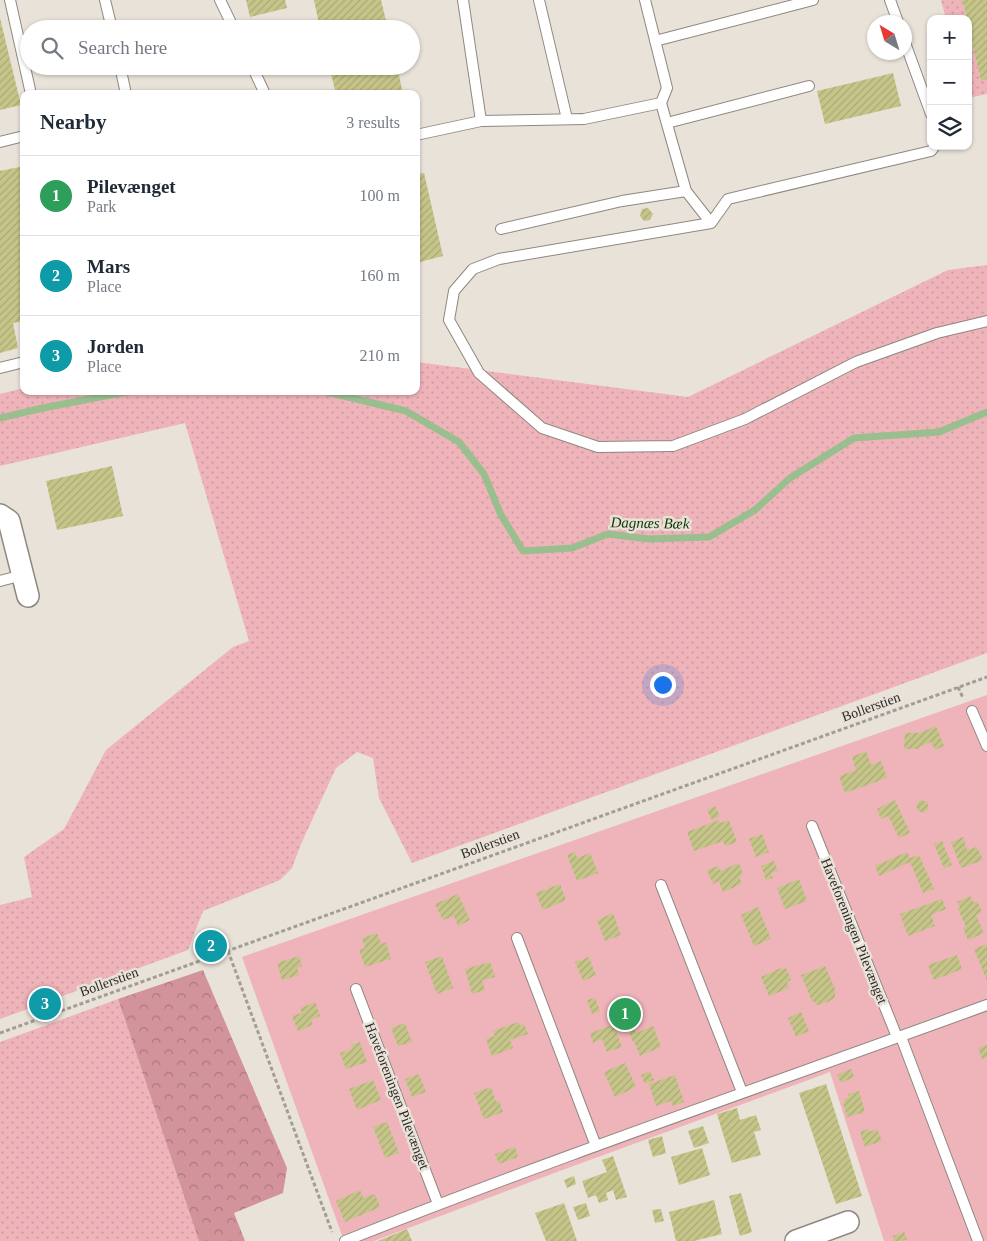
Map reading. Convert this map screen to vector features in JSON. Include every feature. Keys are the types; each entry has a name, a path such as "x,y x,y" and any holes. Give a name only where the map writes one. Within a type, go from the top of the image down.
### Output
{"street":[{"path":"0,515 9,521 28,596"},
{"path":"796,1241 848,1222"}],"lane":[{"path":"10,0 20,45"},
{"path":"105,0 110,20"},
{"path":"220,0 230,20"},
{"path":"463,0 481,121"},
{"path":"539,0 567,120"},
{"path":"644,0 667,88 661,103 686,192 711,223"},
{"path":"655,41 813,0"},
{"path":"890,0 895,15"},
{"path":"911,60 928,105"},
{"path":"27,75 30,90"},
{"path":"122,75 125,90"},
{"path":"256,75 263,90"},
{"path":"667,123 809,86"},
{"path":"420,134 481,121 584,119 661,103"},
{"path":"0,142 20,137"},
{"path":"933,150 728,199 711,223 499,259 474,269 454,291 449,320 479,373 542,428 598,447 673,446 745,419 856,362 937,333 987,321"},
{"path":"501,229 622,200 686,192"},
{"path":"0,368 20,363"},
{"path":"0,581 22,575"},
{"path":"972,711 987,746"},
{"name":"Haveforeningen Pilevænget","path":"812,826 899,1037 978,1241"},
{"path":"661,885 742,1092"},
{"path":"517,938 596,1146"},
{"name":"Haveforeningen Pilevænget","path":"356,989 438,1204"},
{"path":"345,1241 438,1204 742,1092 987,1005"}],"path":[{"name":"Bollerstien","path":"0,1033 987,676"},
{"path":"228,951 334,1235"}],"shaded area":[{"path":"941,0 962,0 966,15 945,15"},
{"path":"972,43 981,80 987,79 987,94 972,97"},
{"path":"987,265 987,653 412,863 379,798 373,758 357,752 336,768 292,868 280,880 203,911 188,950 0,1019 0,905 32,897 24,857 64,829 106,750 233,647 249,641 185,423 0,466 0,394 20,389 20,395 420,395 420,363 688,397 948,270"},
{"path":"987,695 987,1241 884,1241 830,1072 374,1241 344,1241 242,957"},
{"path":"118,999 199,1241 0,1241 0,1042"}],"green space":[{"path":"203,970 287,1168 283,1193 234,1213 245,1241 199,1241 118,999"}],"building":[{"path":"246,0 285,0 287,8 250,17"},
{"path":"314,0 381,0 386,20 318,20"},
{"path":"962,0 987,0 987,79 981,81 972,43 972,15 966,15"},
{"path":"0,18 20,105 0,110"},
{"path":"893,73 901,106 825,124 817,91"},
{"path":"331,75 399,75 402,90 335,90"},
{"path":"20,167 20,322 13,323 18,348 0,353 0,171"},
{"path":"424,173 443,256 420,262 420,174"},
{"path":"648,208 653,214 650,220 644,221 640,216 642,209"},
{"path":"112,466 123,516 57,530 46,481"},
{"path":"936,726 944,746 935,750 931,742 919,747 919,749 904,749 905,733 919,733"},
{"path":"866,751 871,765 881,761 887,778 845,793 839,776 856,770 852,757"},
{"path":"895,800 910,833 899,838 888,816 881,819 877,809"},
{"path":"920,800 927,802 929,808 924,813 918,811 916,805"},
{"path":"715,806 720,816 712,820 707,810"},
{"path":"719,820 720,823 729,820 737,842 725,846 723,841 694,851 687,832"},
{"path":"762,834 769,852 756,857 749,839"},
{"path":"963,837 967,850 977,847 983,860 961,868 951,842"},
{"path":"942,841 952,865 944,868 934,844"},
{"path":"575,852 577,858 590,853 598,873 577,881 567,855"},
{"path":"907,852 910,858 919,855 934,889 923,893 910,862 879,876 875,866"},
{"path":"774,861 778,871 771,873 773,878 766,880 761,866"},
{"path":"739,863 743,875 739,877 742,884 723,892 719,881 713,884 707,870 718,866 720,871"},
{"path":"799,879 807,901 785,909 777,888"},
{"path":"560,884 566,900 543,910 536,893"},
{"path":"458,894 470,920 458,926 454,916 443,920 435,904"},
{"path":"970,896 974,903 977,901 982,912 976,915 984,933 968,940 963,928 966,927 957,902"},
{"path":"942,899 946,909 931,915 935,926 908,936 900,914"},
{"path":"758,907 771,939 754,946 741,915"},
{"path":"613,913 621,935 605,941 597,920"},
{"path":"377,933 381,944 386,942 391,959 365,967 359,950 365,948 362,938"},
{"path":"987,944 987,981 974,949"},
{"path":"957,955 962,969 934,980 928,965"},
{"path":"299,956 302,966 297,968 299,975 282,980 277,963"},
{"path":"442,956 453,988 437,994 425,962"},
{"path":"589,957 596,975 583,981 575,962"},
{"path":"490,962 495,977 482,980 485,990 472,994 465,969"},
{"path":"825,966 835,989 835,997 828,1002 817,1005 811,999 801,975"},
{"path":"781,968 782,970 786,968 791,980 787,982 789,988 769,996 761,977"},
{"path":"595,998 600,1011 592,1014 587,1000"},
{"path":"315,1002 320,1016 311,1020 313,1025 298,1031 292,1016 302,1013 300,1008"},
{"path":"801,1012 809,1031 796,1037 788,1018"},
{"path":"518,1022 520,1026 524,1024 528,1034 510,1040 513,1048 492,1056 486,1039 495,1036 493,1031"},
{"path":"405,1023 412,1042 398,1046 391,1028"},
{"path":"618,1023 620,1030 616,1031 622,1047 607,1052 602,1039 593,1043 590,1033"},
{"path":"633,1026 636,1033 653,1026 661,1047 640,1056 627,1028"},
{"path":"360,1042 367,1062 346,1069 340,1053 352,1049 351,1045"},
{"path":"987,1045 987,1057 982,1059 978,1048"},
{"path":"625,1063 636,1087 615,1097 604,1072"},
{"path":"851,1069 854,1077 841,1083 837,1075"},
{"path":"650,1071 654,1080 645,1084 641,1075"},
{"path":"419,1074 426,1092 412,1097 405,1079"},
{"path":"675,1075 684,1102 673,1106 671,1101 656,1106 649,1084"},
{"path":"373,1080 381,1100 357,1110 349,1089"},
{"path":"826,1084 862,1196 836,1204 799,1093"},
{"path":"491,1087 496,1102 499,1101 503,1112 484,1119 474,1093"},
{"path":"859,1091 865,1112 847,1117 843,1103 845,1103 844,1099 849,1098 848,1094"},
{"path":"737,1108 740,1120 756,1115 761,1130 754,1132 761,1155 732,1163 717,1114"},
{"path":"387,1122 399,1153 385,1158 373,1127"},
{"path":"703,1126 709,1143 694,1148 688,1131"},
{"path":"868,1129 869,1132 877,1129 882,1141 865,1147 860,1132"},
{"path":"662,1136 666,1153 653,1157 648,1140"},
{"path":"515,1147 518,1157 499,1164 495,1154"},
{"path":"702,1148 710,1175 679,1185 671,1157"},
{"path":"613,1156 627,1197 616,1200 613,1190 606,1193 608,1200 599,1203 596,1195 588,1198 582,1181 607,1172 602,1160"},
{"path":"574,1176 576,1184 567,1188 564,1180"},
{"path":"360,1190 363,1198 375,1194 380,1207 345,1222 336,1201"},
{"path":"741,1193 752,1232 740,1236 729,1196"},
{"path":"714,1200 722,1234 694,1241 676,1241 669,1212"},
{"path":"564,1203 577,1241 546,1241 535,1213"},
{"path":"586,1203 590,1216 578,1220 573,1207"},
{"path":"661,1209 664,1221 655,1223 652,1210"},
{"path":"407,1229 412,1241 378,1241"},
{"path":"904,1232 907,1239 894,1241 893,1236"}],"waterway":[{"name":"Dagnæs Bæk","path":"0,418 110,395"},
{"name":"Dagnæs Bæk","path":"340,395 406,411 459,442 484,474 501,515 523,551 572,548 608,534 649,539 709,537 755,510 790,478 854,438 939,432 987,412"}],"place":[{"name":"Mars","path":"211,946"},
{"name":"Jorden","path":"45,1004"},
{"name":"Pilevænget","path":"625,1014"}]}
